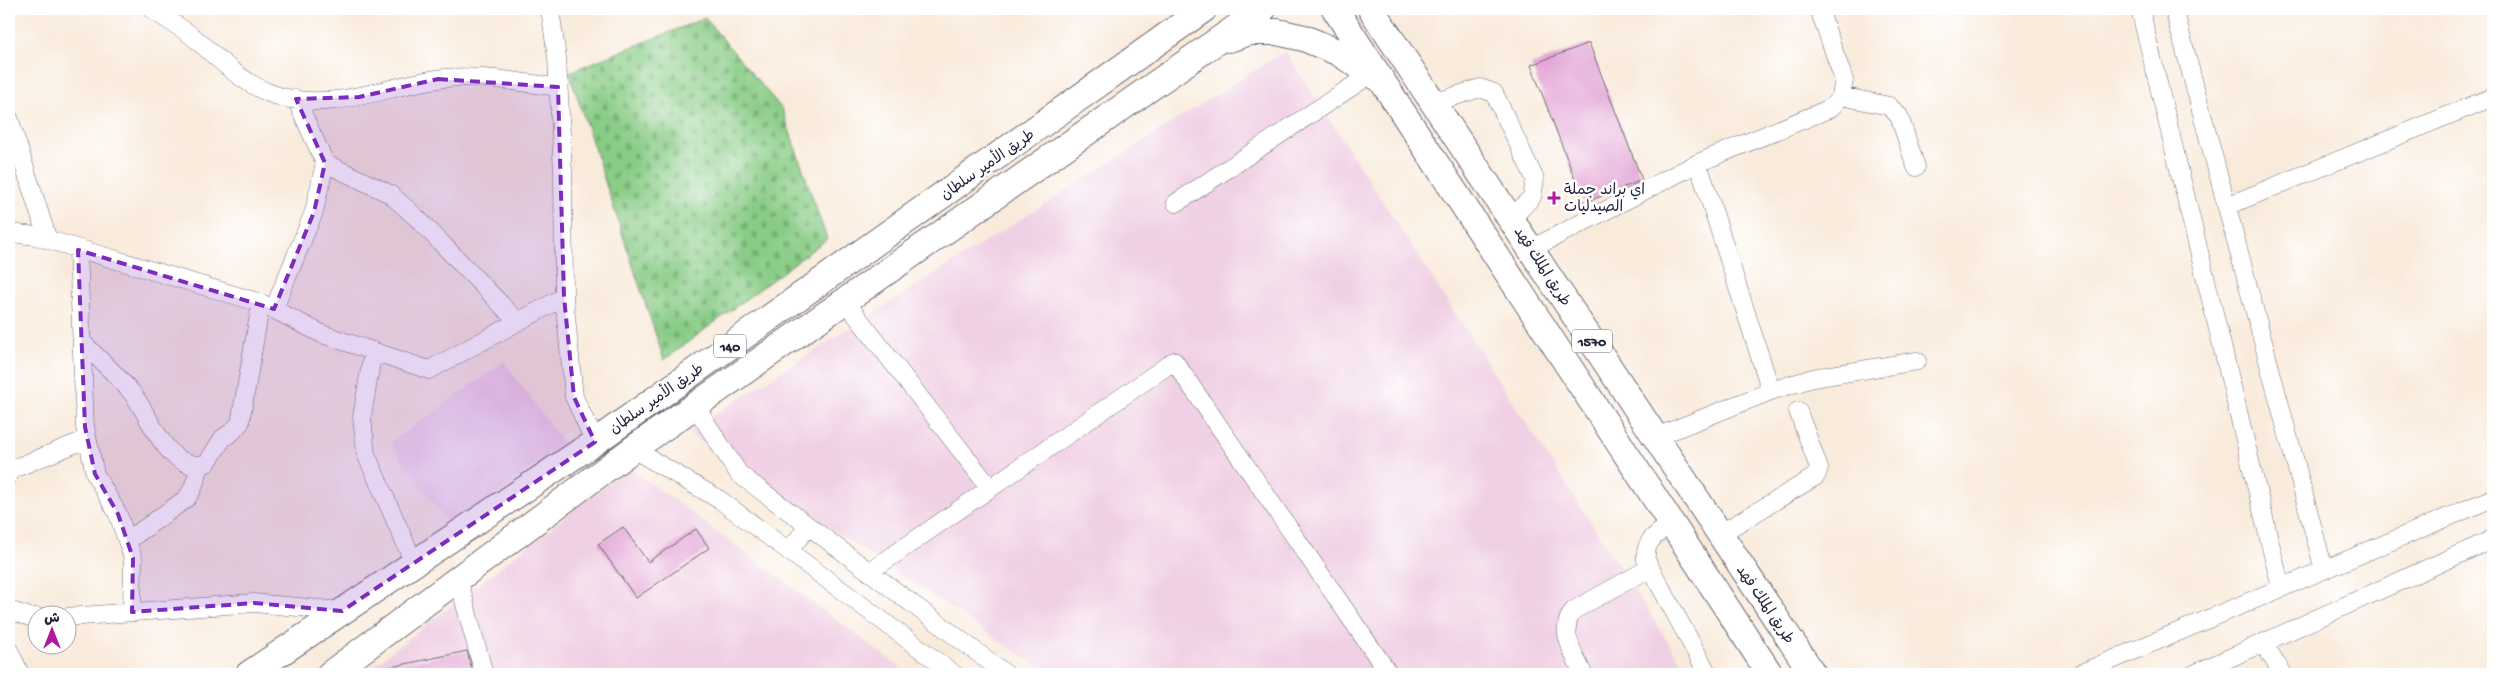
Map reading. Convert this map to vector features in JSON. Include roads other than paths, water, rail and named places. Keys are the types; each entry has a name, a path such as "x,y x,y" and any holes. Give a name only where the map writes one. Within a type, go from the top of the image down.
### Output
{"highway":[{"name":"طريق الأمير سلطان","path":"249,674 594,442 1204,9"},
{"name":"طريق الأمير سلطان","path":"330,674 633,448 1263,9"},
{"name":"1570","path":"1335,9 1378,78 1770,674"},
{"name":"طريق الملك فهد","path":"1371,9 1813,674"},
{"path":"1390,9 1391,25 1408,64"},
{"path":"1207,48 1249,32 1277,32 1304,38 1337,52 1378,78"}],"street":[{"path":"151,9 178,18 246,82 273,94 296,99 324,100 359,97 438,79 467,78 558,86"},
{"path":"550,9 558,86 563,173 564,297 574,397 594,442"},
{"path":"1531,249 1698,163 1831,108 1841,96 1844,80 1820,9"},
{"path":"2140,9 2281,588"},
{"path":"2174,9 2324,570"},
{"path":"1176,203 1378,78"},
{"path":"1434,103 1480,88 1494,93 1535,179 1532,197 1512,219"},
{"path":"1841,96 1889,106 1899,116 1916,166"},
{"path":"2227,206 2493,97"},
{"path":"83,343 133,394 175,457 186,465 200,466 207,464 223,438 240,423 268,306 314,212 325,163 296,99"},
{"path":"9,118 48,240"},
{"path":"325,163 390,194 417,218 518,322"},
{"path":"1698,163 1771,391"},
{"path":"9,233 48,240 268,306 322,334 428,370 564,297"},
{"path":"78,250 85,427 95,474 118,514 133,558 132,612"},
{"path":"845,301 990,488"},
{"path":"373,351 362,417 366,454 414,563"},
{"path":"869,572 1174,361 1389,674"},
{"path":"1656,437 1771,391 1813,378 1917,361"},
{"path":"695,406 740,474 1006,674"},
{"path":"1720,534 1816,476 1819,468 1798,411"},
{"path":"9,475 13,469 87,439"},
{"path":"633,448 720,500 952,673"},
{"path":"127,541 187,498 193,488 200,466"},
{"path":"2078,674 2493,498"},
{"path":"1672,523 1648,541 1645,550 1646,560 1708,674"},
{"path":"789,551 808,526"},
{"path":"2194,674 2493,540"},
{"path":"1583,674 1565,630 1567,618 1574,610 1650,568"},
{"path":"458,578 484,674"},
{"path":"78,616 254,603 342,611"},
{"path":"9,610 28,616"},
{"path":"2263,643 2283,674"}],"place":[{"name":"اي براند جملة الصيدليات","path":"1554,198"}]}
